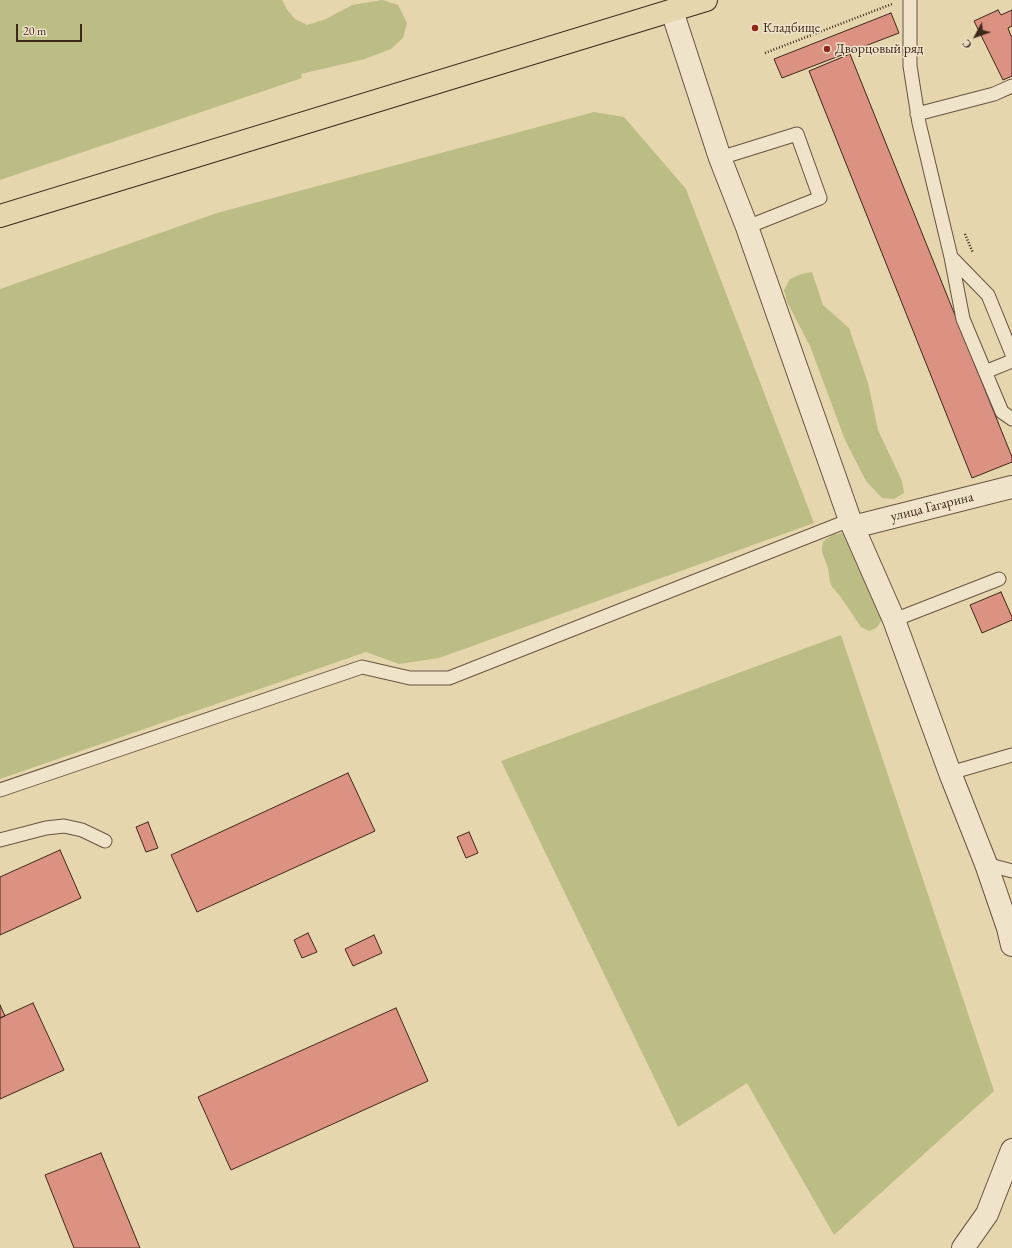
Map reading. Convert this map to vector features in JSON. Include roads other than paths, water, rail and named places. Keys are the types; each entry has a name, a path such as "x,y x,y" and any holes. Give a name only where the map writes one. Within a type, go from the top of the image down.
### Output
{"main road":[{"path":"0,216 706,0"}],"street":[{"path":"672,10 720,158 851,523 894,620 950,773 986,864 1008,928 1012,945"},
{"name":"улица Гагарина","path":"851,523 1012,487"},
{"path":"963,1248 987,1214 1012,1150"}],"lane":[{"path":"910,0 910,66 917,114 951,257 963,319 1002,412 1012,419"},
{"path":"917,114 994,94 1012,86"},
{"path":"720,158 797,134 820,198 746,227"},
{"path":"951,257 988,295 1012,354"},
{"path":"985,372 1012,361"},
{"path":"0,790 362,667 410,678 449,678 851,523"},
{"path":"894,620 1000,579"},
{"path":"950,773 1012,755"},
{"path":"0,840 46,828 64,826 82,830 105,841"},
{"path":"986,864 1012,871"}],"place":[{"name":"Кладбище","path":"755,28"},
{"name":"Дворцовый ряд","path":"827,49"}]}
